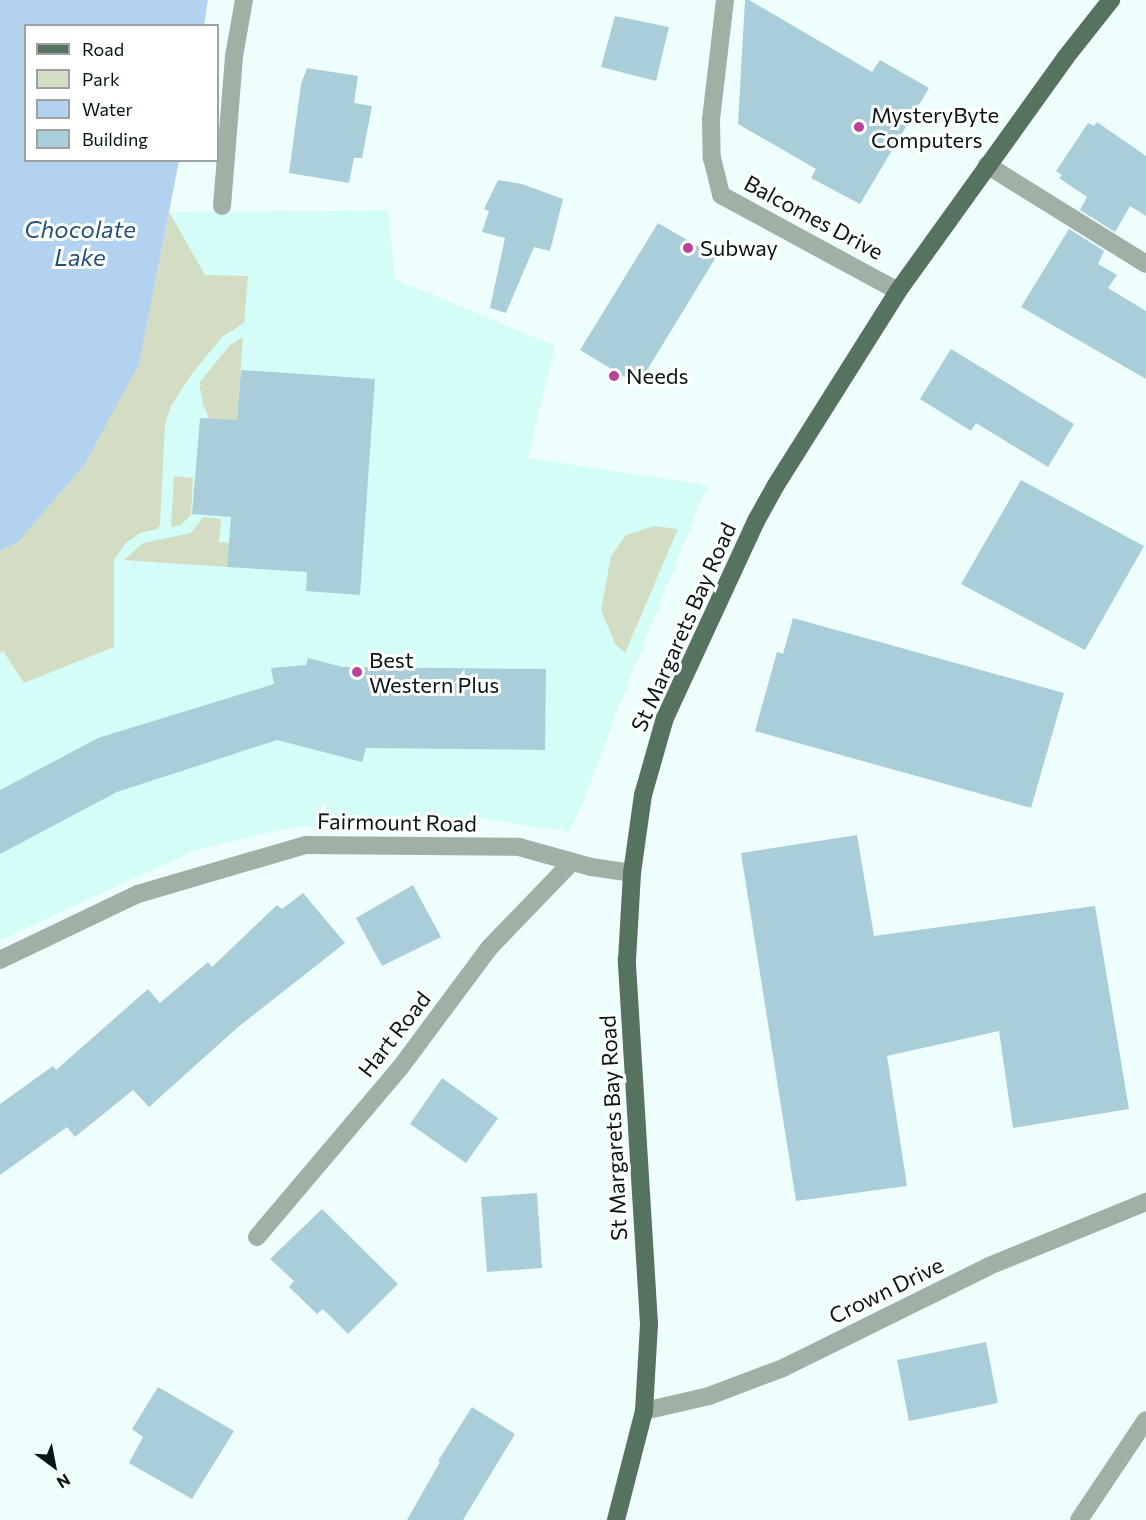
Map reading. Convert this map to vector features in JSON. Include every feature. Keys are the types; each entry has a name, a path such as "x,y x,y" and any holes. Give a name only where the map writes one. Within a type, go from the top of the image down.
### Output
{"main road":[{"name":"St Margarets Bay Road","path":"616,1520 644,1412 649,1324 627,960 632,873 643,795 665,718 756,521 898,291 987,165 1111,0"}],"street":[{"path":"222,206 234,56 244,0"},
{"name":"Balcomes Drive","path":"725,0 711,119 712,158 721,195 898,291"},
{"path":"987,165 1146,264"},
{"name":"Fairmount Road","path":"0,960 138,894 306,845 519,847 571,863 632,873"},
{"name":"Hart Road","path":"257,1237 399,1068 490,946 571,863"},
{"name":"Crown Drive","path":"644,1412 708,1396 783,1368 989,1266 1146,1202"},
{"path":"1079,1520 1146,1420"}],"shaded area":[{"path":"388,210 395,279 555,346 528,458 707,485 618,708 584,801 569,832 480,818 293,827 196,850 0,940 0,551 17,543 139,364 169,212"}],"green space":[{"path":"169,212 205,275 248,276 244,323 222,337 191,375 171,406 165,424 160,525 157,529 140,533 125,544 114,560 114,647 24,683 3,651 0,653 0,551 17,543 139,364"},
{"path":"243,337 237,421 209,419 199,383 230,345"},
{"path":"174,476 193,478 191,515 181,525 174,527 171,526"},
{"path":"203,517 221,519 219,542 229,543 227,567 124,560 143,543 191,533"},
{"path":"654,526 678,529 625,653 615,644 601,610 611,556 626,535"}],"water":[{"name":"Chocolate Lake","path":"0,0 208,0 204,24 24,24 24,162 179,162 139,364 84,465 17,543 0,551"}],"building":[{"path":"745,0 749,0 872,72 880,60 929,88 860,204 811,178 816,169 738,124"},
{"path":"615,16 669,27 656,81 601,67"},
{"path":"307,68 358,76 354,103 372,106 362,158 354,158 349,183 289,173 301,84"},
{"path":"1097,122 1146,156 1146,216 1130,206 1115,232 1080,210 1087,197 1059,178 1062,175 1056,171 1088,123 1094,126"},
{"path":"498,180 522,184 563,199 550,251 534,247 506,313 490,308 505,238 482,232 489,211 484,209"},
{"path":"658,223 716,257 638,385 580,350"},
{"path":"1069,229 1104,251 1098,264 1117,275 1108,288 1146,311 1146,379 1021,307"},
{"path":"951,349 1074,424 1048,467 976,423 971,431 920,399"},
{"path":"241,370 375,379 360,595 306,591 307,572 227,567 231,517 192,514 200,418 237,420"},
{"path":"1021,480 1144,546 1085,650 961,584"},
{"path":"793,618 1064,693 1031,808 755,731 777,652 783,654"},
{"path":"308,658 343,667 546,669 545,750 366,748 362,762 277,740 117,792 0,854 0,790 98,738 274,684 271,668 306,665"},
{"path":"857,835 874,936 1095,906 1129,1109 1013,1128 999,1031 887,1056 907,1186 796,1201 741,853"},
{"path":"413,885 441,937 382,966 356,918"},
{"path":"303,893 345,943 237,1028 149,1107 133,1090 75,1137 67,1127 0,1175 0,1104 53,1066 56,1070 148,989 160,1003 208,962 212,967 277,905 282,909"},
{"path":"442,1078 498,1118 466,1163 410,1124"},
{"path":"537,1193 542,1268 487,1272 481,1197"},
{"path":"322,1209 398,1284 348,1334 323,1309 317,1314 289,1287 294,1281 270,1259"},
{"path":"986,1342 998,1403 909,1421 897,1360"},
{"path":"158,1387 234,1431 192,1499 129,1463 143,1437 132,1429"},
{"path":"472,1407 515,1434 463,1520 407,1520 440,1462 438,1461"}],"place":[{"name":"MysteryByte Computers","path":"859,127"},
{"name":"Subway","path":"688,248"},
{"name":"Needs","path":"614,376"},
{"name":"Best Western Plus","path":"357,672"}]}
